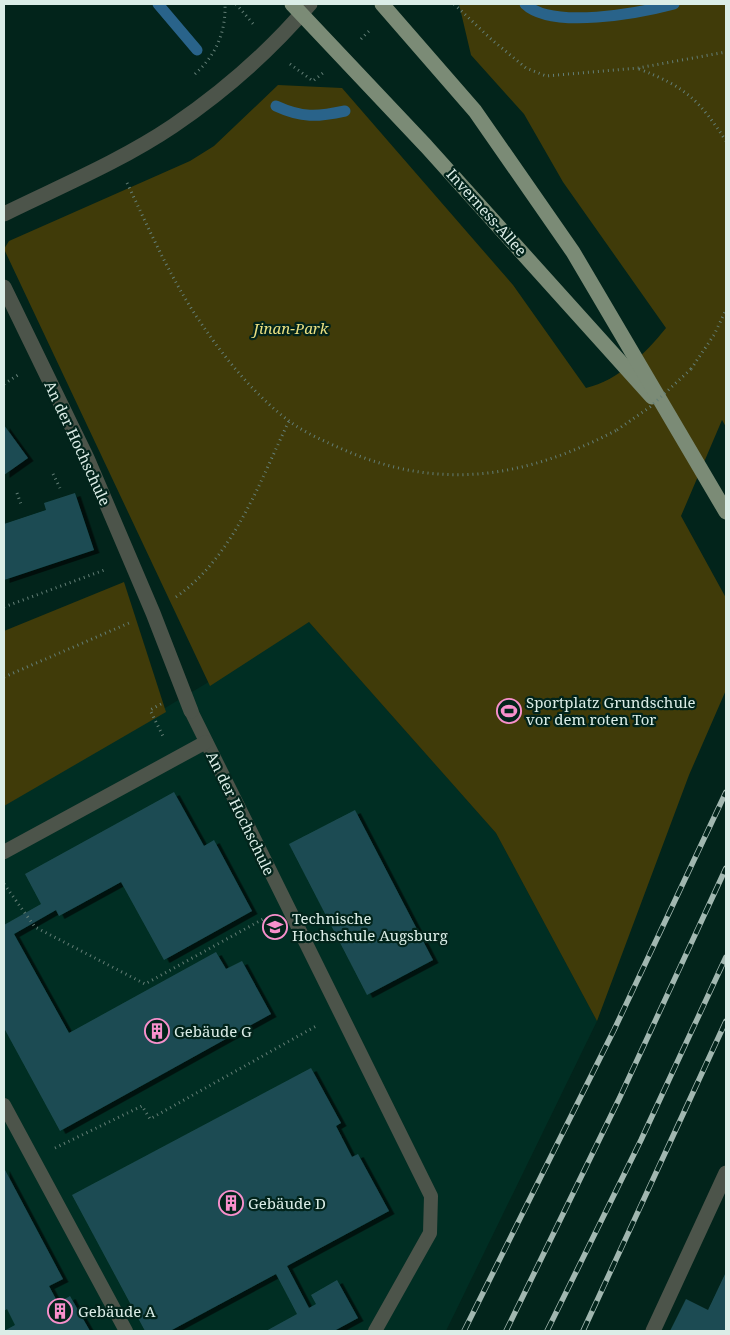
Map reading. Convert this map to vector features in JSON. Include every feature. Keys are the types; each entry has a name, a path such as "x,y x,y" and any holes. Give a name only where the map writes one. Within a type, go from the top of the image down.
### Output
{"main road":[{"name":"Inverness-Allee","path":"382,4 475,111 573,252 726,512"},
{"name":"Inverness-Allee","path":"301,7 676,425"}],"street":[{"path":"4,214 115,160 172,126 203,104 272,45 301,7"},
{"name":"An der Hochschule","path":"4,288 87,458 132,560 190,711"},
{"path":"653,1331 726,1173"}],"lane":[{"name":"An der Hochschule","path":"190,711 431,1196 430,1233 375,1331"},
{"path":"4,852 206,742"},
{"path":"4,1104 126,1331"}],"path":[{"path":"188,80 207,63 215,50 223,33 225,4"},
{"path":"454,4 491,39 526,68 546,76 638,68 726,52"},
{"path":"638,68 684,89 705,109 726,141"},
{"path":"115,160 170,269 203,326 234,365 289,421 316,438 363,459 406,471 464,476 510,471 554,459 617,430 650,407 691,369 714,336 726,310"},
{"path":"4,384 18,375 13,366"},
{"path":"4,677 153,613 179,595 202,574 229,539 250,505 289,421"},
{"path":"52,474 60,488"},
{"path":"17,494 22,507"},
{"path":"4,607 132,560"},
{"path":"4,884 35,927 145,984 287,906"},
{"path":"33,1159 142,1106 150,1119 340,1013"}],"shaded area":[{"name":"Technische Hochschule Augsburg","path":"309,622 496,833 597,1021 446,1331 4,1331 4,804"}],"green space":[{"name":"Jinan-Park","path":"459,4 726,4 726,427 722,420 681,516 726,598 726,690 689,775 597,1021 496,833 309,622 210,686 4,249 9,241 190,161 214,146 278,85 342,88 513,285 586,388 609,379 630,365 666,328 563,182 524,114 471,55"},
{"path":"124,582 166,712 4,806 4,631"}],"building":[{"path":"4,425 28,458 4,475"},
{"path":"75,493 94,550 4,580 4,524 46,510 44,503"},
{"path":"174,792 204,846 214,840 252,911 164,960 121,882 59,916 56,910 14,934 69,1033 216,952 226,969 242,961 271,1014 60,1131 4,1028 4,925 41,904 25,874"},
{"path":"355,810 433,960 367,995 289,844"},
{"name":"Gebäude D","path":"311,1068 341,1123 336,1126 352,1157 358,1154 389,1211 287,1266 309,1308 316,1304 311,1295 337,1280 358,1318 334,1331 266,1331 297,1314 276,1274 170,1331 145,1331 72,1195"},
{"path":"4,1168 63,1279 49,1286 58,1303 70,1296 90,1331 4,1331 15,1325 7,1309 4,1311"},
{"path":"726,1272 726,1331 670,1331 686,1299 708,1310"}],"waterway":[{"path":"158,4 197,50"},
{"path":"525,4 538,12 575,18 619,15 674,4"},
{"path":"276,106 294,113 310,115 345,111"}],"railway":[{"path":"464,1331 614,1030 726,792"},
{"path":"506,1331 620,1097 726,868"},
{"path":"547,1331 641,1140 726,957"},
{"path":"583,1331 726,1021"}],"place":[{"name":"Sportplatz Grundschule vor dem roten Tor","path":"509,711"},
{"name":"Technische Hochschule Augsburg","path":"275,927"},
{"name":"Gebäude G","path":"157,1031"},
{"name":"Gebäude D","path":"231,1203"},
{"name":"Gebäude A","path":"60,1311"}]}
